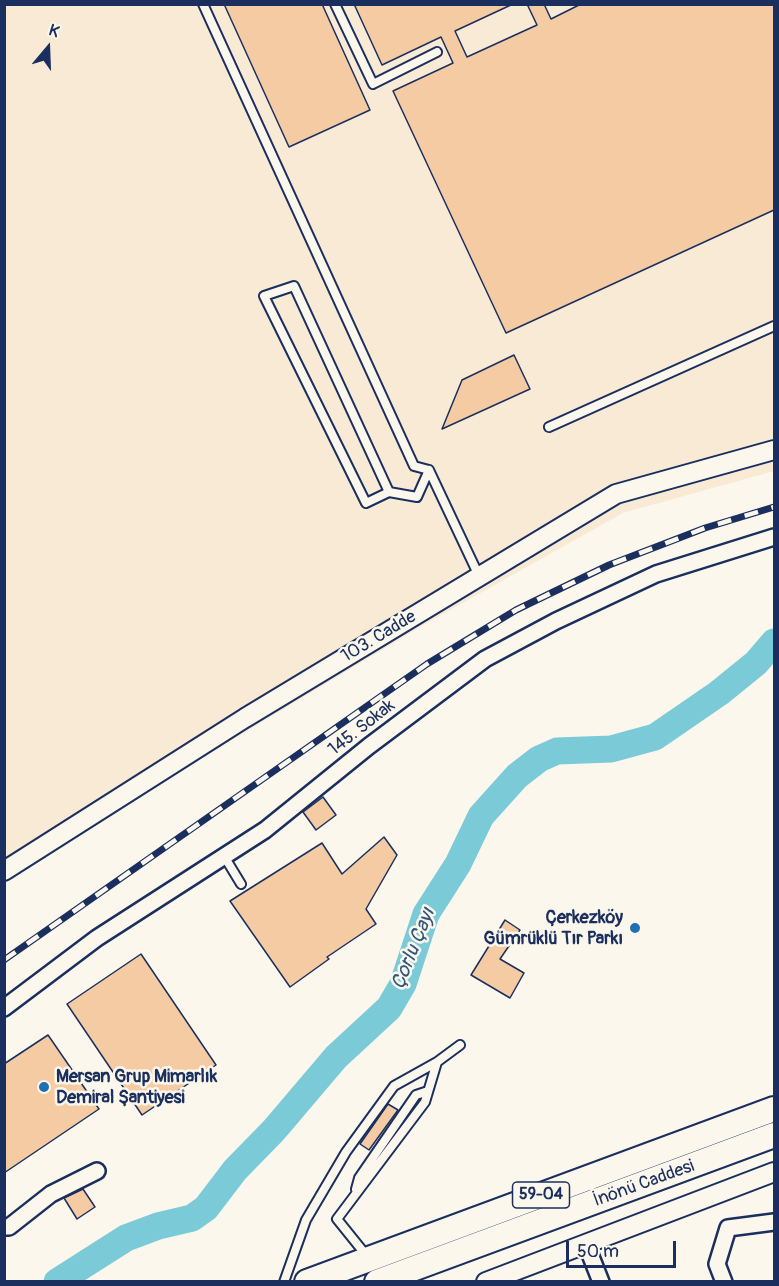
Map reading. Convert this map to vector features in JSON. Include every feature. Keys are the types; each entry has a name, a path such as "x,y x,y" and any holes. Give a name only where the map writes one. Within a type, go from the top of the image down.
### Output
{"main road":[{"name":"59-04","path":"308,1281 774,1109"},
{"name":"İnönü Caddesi","path":"377,1281 774,1135"}],"street":[{"name":"103. Cadde","path":"4,871 245,718 616,494 774,450"},
{"name":"145. Sokak","path":"4,1008 97,938 265,830 369,746 485,660 556,621 656,574 774,537"},
{"path":"4,1227 9,1227 51,1194 97,1171"},
{"path":"486,1281 774,1172"},
{"path":"724,1281 717,1264 728,1228 774,1222"},
{"path":"586,1244 601,1281"}],"lane":[{"path":"203,4 414,466 429,470 479,576"},
{"path":"335,4 373,84 437,52"},
{"path":"389,492 294,286 264,296 366,503 389,492 417,497 429,470"},
{"path":"549,427 774,326"},
{"path":"224,856 241,884"},
{"path":"284,1281 306,1220 346,1152 394,1086 437,1062 460,1045"},
{"path":"369,1259 337,1219 425,1102 437,1062"}],"shaded area":[{"path":"5,5 774,5 774,471 623,513 427,623 5,876"}],"building":[{"path":"224,4 322,4 370,110 289,147"},
{"path":"354,4 513,4 455,31 467,57 537,25 527,4 544,4 551,19 581,4 774,4 774,210 506,333 393,91 453,63 441,37 382,65"},
{"path":"514,355 530,389 442,429 462,380"},
{"path":"323,797 336,815 316,830 303,812"},
{"path":"384,837 397,855 366,909 376,924 327,957 329,959 290,987 230,901 322,843 342,874"},
{"path":"505,920 520,930 500,959 524,973 510,998 471,975"},
{"path":"141,954 216,1065 142,1115 67,1004"},
{"name":"Mersan Grup Mimarlık Demiral Şantiyesi","path":"48,1035 99,1109 4,1173 4,1064"},
{"path":"388,1104 398,1110 369,1150 360,1144"},
{"path":"83,1189 95,1207 77,1219 64,1198"}],"waterway":[{"name":"Çorlu Çayı","path":"57,1282 126,1238 158,1226 192,1218 206,1208 235,1170 274,1130 336,1057 389,1008 403,984 426,914 458,864 481,816 517,776 539,759 557,751 611,749 655,737 719,693 756,663 774,642"}],"railway":[{"path":"4,960 427,664 516,610 609,565 705,528 774,507"}],"place":[{"name":"Çerkezköy Gümrüklü Tır Parkı","path":"635,928"},
{"name":"Mersan Grup Mimarlık Demiral Şantiyesi","path":"44,1087"}]}
